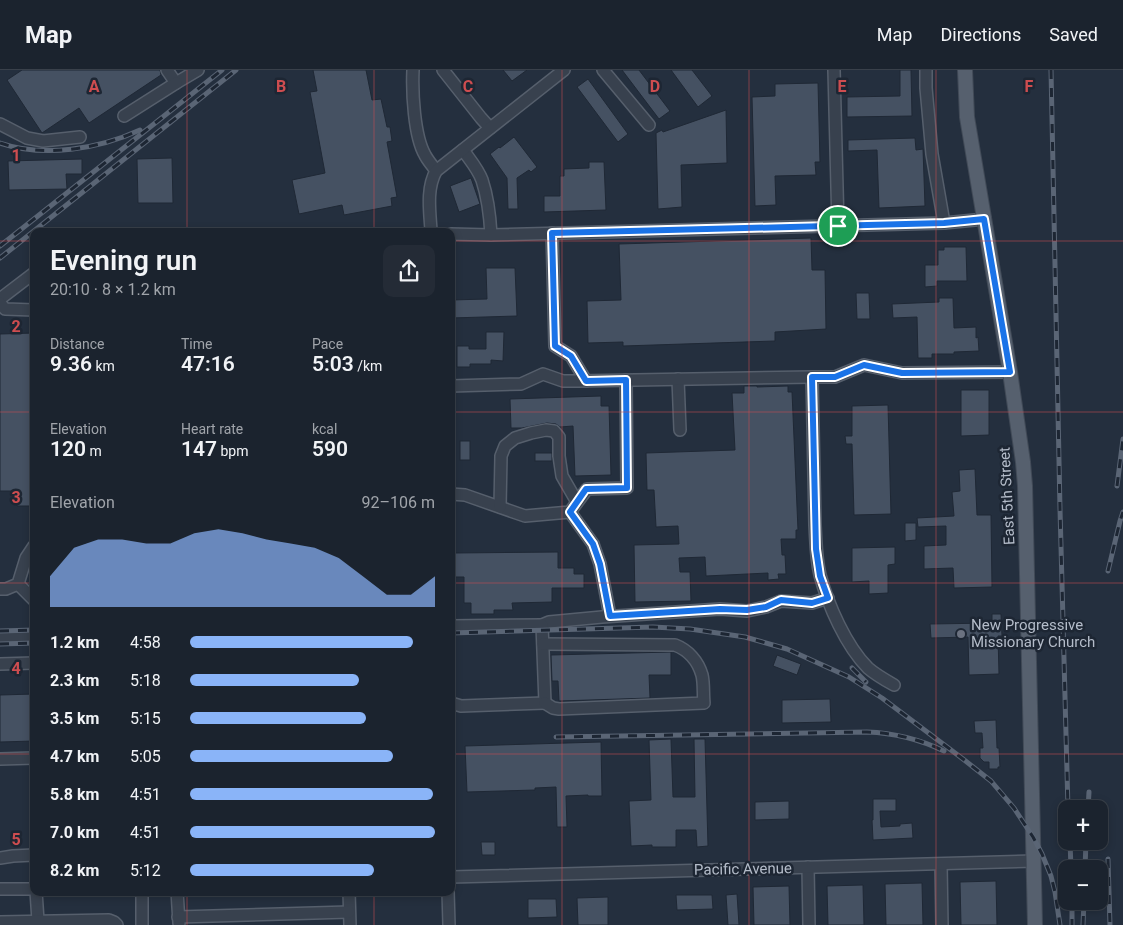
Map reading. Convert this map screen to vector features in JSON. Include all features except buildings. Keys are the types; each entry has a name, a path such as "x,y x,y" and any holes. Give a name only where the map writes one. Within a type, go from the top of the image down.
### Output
{"main road":[{"name":"East 5th Street","path":"964,70 967,117 1022,454 1035,925"}],"street":[{"path":"167,70 176,84"},
{"path":"124,116 198,70"},
{"path":"413,70 418,136 424,154 436,171"},
{"path":"442,70 490,128"},
{"path":"431,228 430,190 436,171 564,70"},
{"path":"604,70 649,125"},
{"path":"834,70 838,226"},
{"path":"926,70 932,154 944,223"},
{"path":"0,124 27,138 35,140 43,141 80,137"},
{"path":"463,150 482,180 490,211 492,235"},
{"path":"455,234 492,235 944,223 984,219"},
{"path":"552,233 555,346 571,356 586,381"},
{"path":"0,299 30,276"},
{"path":"0,303 5,309 30,310"},
{"path":"455,386 521,384 542,374 563,381 835,377 864,365 902,373 1010,372"},
{"path":"812,377 816,549 820,576 839,625 851,645 868,668 894,685"},
{"path":"678,379 680,430"},
{"path":"455,494 465,495 526,516 573,507 586,489 627,488 626,380"},
{"path":"500,507 501,456 505,446 515,438 546,430 554,431 559,437 562,476 573,507 593,544 600,564 610,616"},
{"path":"18,584 26,558 30,552"},
{"path":"0,589 6,589 18,584"},
{"path":"18,584 30,596"},
{"path":"455,626 542,625 549,622 610,616 720,609 747,610 766,607 781,600 812,603 828,598"},
{"path":"542,625 545,703"},
{"path":"0,637 30,636"},
{"path":"455,704 461,706 545,703 559,709 704,703 702,675 694,660 684,648 675,645 542,644"},
{"path":"0,664 30,663"},
{"path":"0,758 30,758"},
{"path":"0,858 30,855"},
{"name":"Pacific Avenue","path":"455,877 1034,861"},
{"path":"941,864 942,925"},
{"path":"808,867 809,925"},
{"path":"0,889 30,890"},
{"path":"36,896 38,921"},
{"path":"142,896 142,925"},
{"path":"177,896 178,921 349,912"},
{"path":"349,896 350,925"},
{"path":"448,896 449,925"},
{"path":"0,922 109,920 117,925"}],"railway":[{"path":"0,246 222,70"},
{"path":"38,228 236,70"},
{"path":"1051,70 1068,800"},
{"path":"0,143 17,148 35,150 71,149 107,142 140,130"},
{"path":"0,258 30,234"},
{"path":"1117,486 1123,439"},
{"path":"1108,571 1123,512"},
{"path":"455,633 653,627 690,629 745,637 787,649 849,677 882,698 991,781 1014,808 1033,837 1051,876 1060,925"},
{"path":"0,631 30,630"},
{"path":"0,644 30,643"},
{"path":"852,668 866,682"},
{"path":"556,737 867,732 907,737 944,751"},
{"path":"1089,792 1089,800"},
{"path":"1070,850 1071,860"},
{"path":"1085,860 1086,850"},
{"path":"1108,859 1110,925"},
{"path":"1072,910 1072,925"},
{"path":"1083,925 1084,910"}],"place":[{"name":"New Progressive Missionary Church","path":"961,634"}],"route":[{"path":"984,219 1010,372 902,373 864,365 835,377 812,377 816,549 820,576 828,598 812,603 781,600 756,610 720,609 610,616 600,564 593,544 570,512 586,489 627,488 626,380 586,381 571,356 555,346 552,233 838,226 944,223 984,219"}]}
